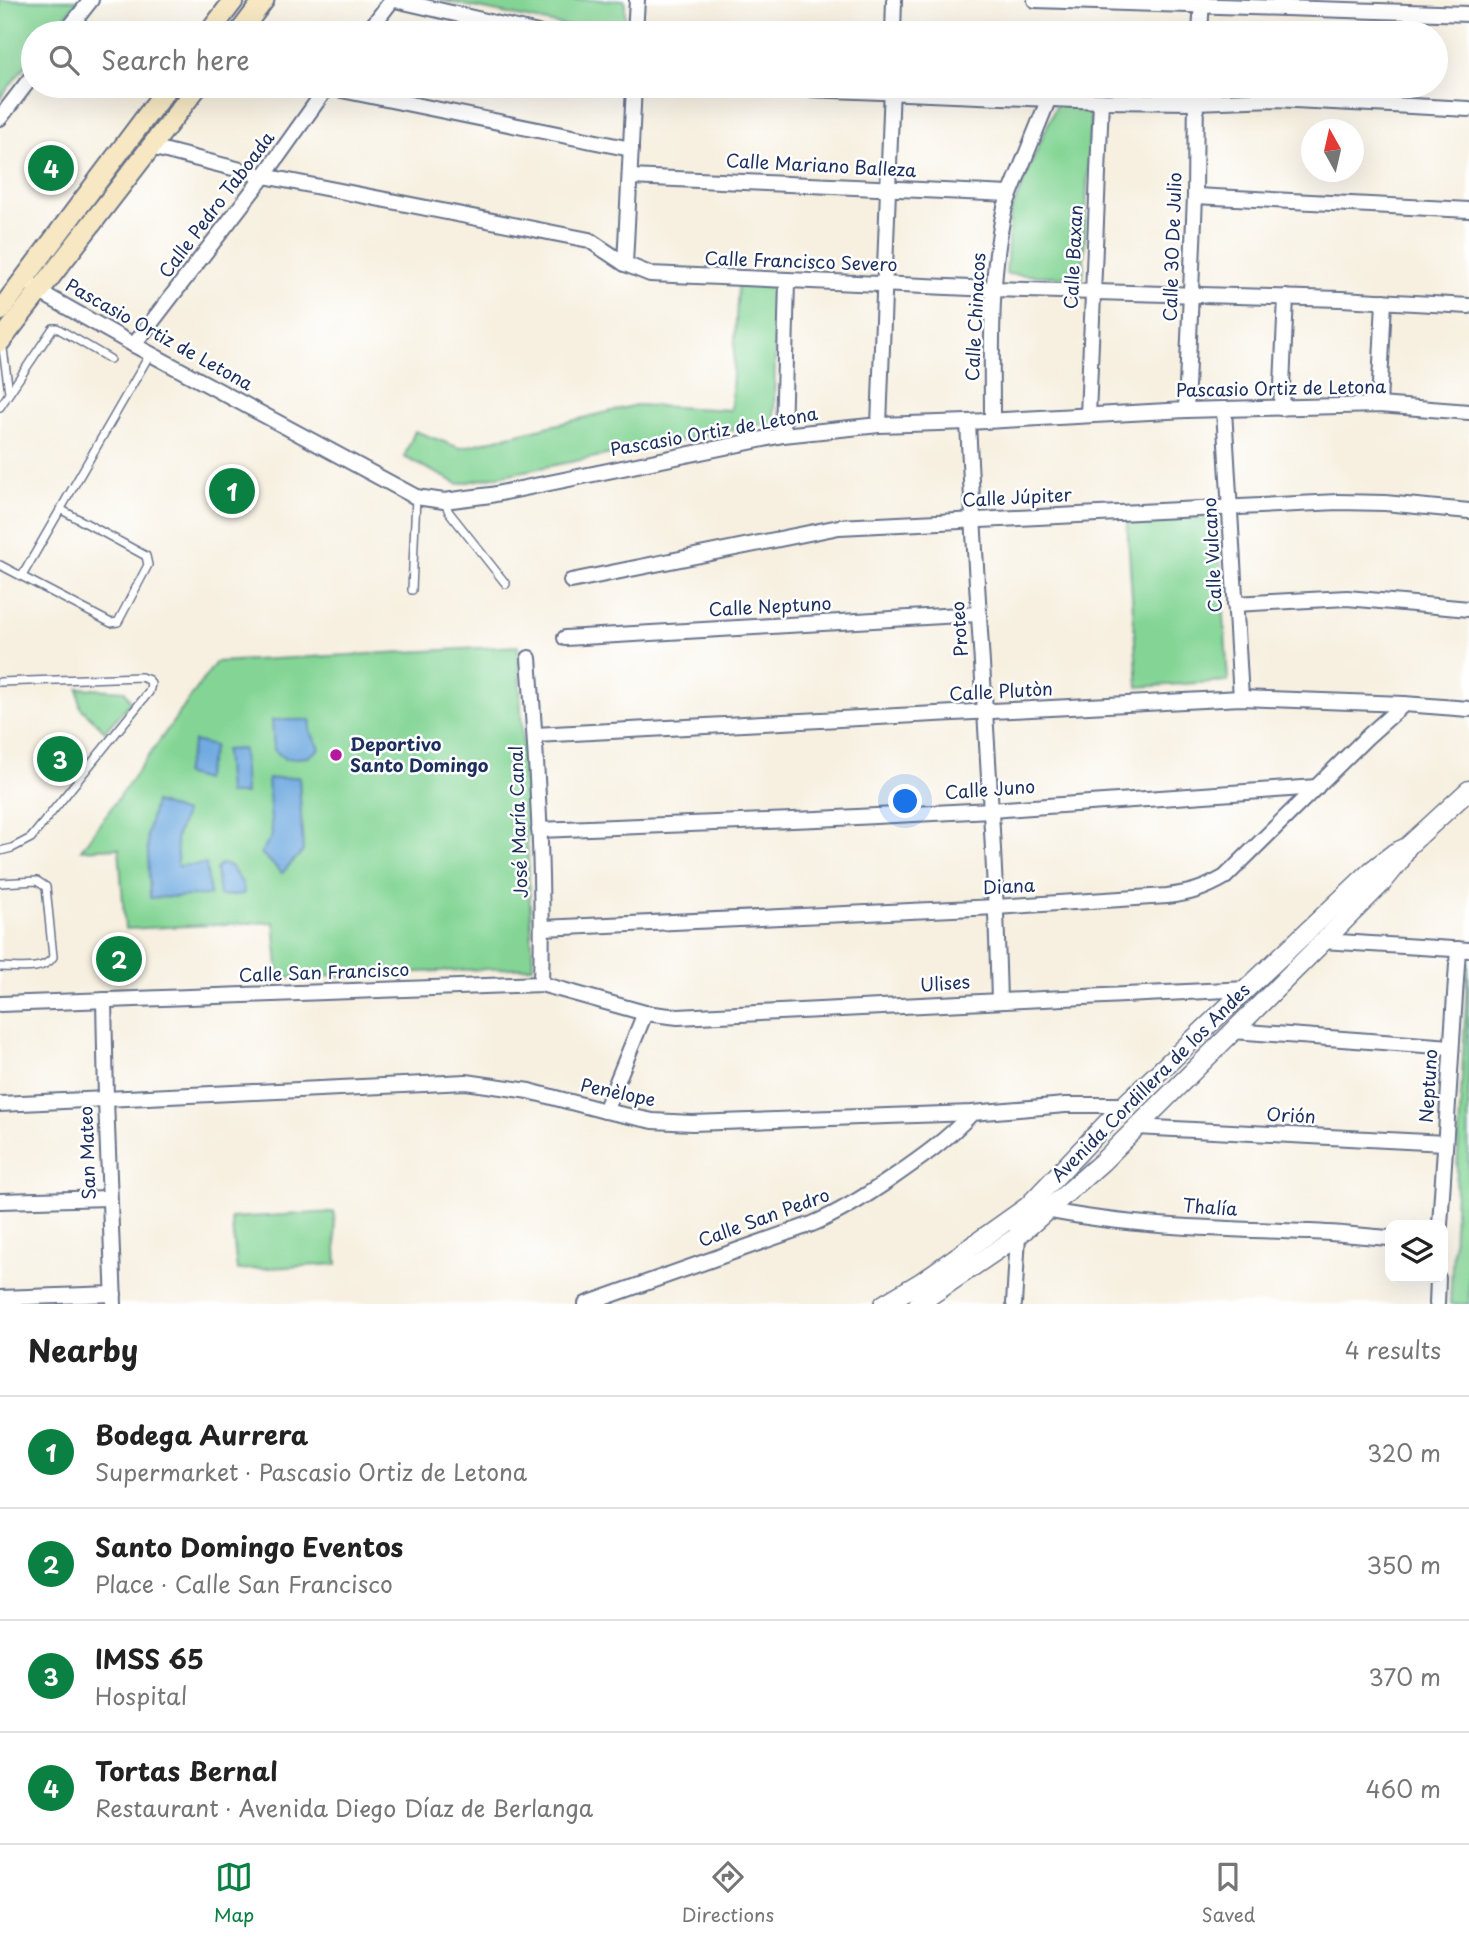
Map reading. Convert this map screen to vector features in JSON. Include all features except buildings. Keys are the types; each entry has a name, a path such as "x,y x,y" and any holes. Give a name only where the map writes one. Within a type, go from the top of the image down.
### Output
{"main road":[{"path":"218,21 234,0"},
{"path":"248,21 264,0"},
{"path":"1,341 32,285 161,98"},
{"path":"0,311 32,285 151,147 189,98"}],"street":[{"path":"74,21 91,0"},
{"path":"376,21 393,0 485,21"},
{"path":"636,21 637,0"},
{"path":"893,21 894,0"},
{"path":"1035,0 1202,3 1469,14"},
{"path":"1201,21 1202,3"},
{"path":"0,118 21,91"},
{"name":"Calle Pedro Taboada","path":"134,345 264,176 319,98"},
{"path":"385,98 631,149"},
{"path":"625,264 633,98"},
{"path":"879,425 892,98"},
{"path":"1049,98 1195,102 1275,99 1469,109"},
{"name":"Calle Chinacos","path":"992,420 993,289 1001,226 1010,194 1049,98"},
{"name":"Calle 30 De Julio","path":"1186,410 1195,196 1195,98"},
{"name":"Calle Baxan","path":"1088,415 1101,101"},
{"name":"Calle Francisco Severo","path":"151,147 264,176 589,240 625,264 650,274 1469,306"},
{"name":"Calle Mariano Balleza","path":"630,177 1010,194"},
{"path":"1195,196 1469,210"},
{"path":"783,435 787,281"},
{"name":"Pascasio Ortiz de Letona","path":"32,285 134,345 416,497 444,501 491,495 783,435 879,425 1186,410 1379,405 1469,412"},
{"path":"1281,408 1286,297"},
{"path":"1379,405 1384,301"},
{"name":"Calle Vulcano","path":"1224,410 1241,698"},
{"name":"Proteo","path":"968,422 991,810 999,1000"},
{"name":"Calle Júpiter","path":"571,581 839,527 1293,504 1373,503 1469,511"},
{"path":"1235,604 1347,598 1469,609"},
{"name":"Calle Neptuno","path":"565,638 978,614"},
{"name":"José María Canal","path":"529,658 543,928 541,984"},
{"name":"Calle Plutòn","path":"535,735 1241,698 1469,709"},
{"name":"Diana","path":"543,928 996,907 1167,897 1191,893 1225,877 1404,704"},
{"name":"Calle Juno","path":"539,830 991,810 1317,787"},
{"name":"Avenida Cordillera de los Andes","path":"884,1304 921,1282 1021,1211 1125,1105 1372,870 1384,859 1407,847 1469,790"},
{"name":"Avenida Cordillera de los Andes","path":"921,1303 1018,1236 1102,1162 1383,882 1400,861 1407,847"},
{"path":"1322,942 1463,949"},
{"name":"Neptuno","path":"1440,1220 1451,1046 1463,949"},
{"name":"Calle San Francisco","path":"0,1004 541,984 645,1013"},
{"name":"Ulises","path":"645,1013 678,1017 1247,989"},
{"name":"San Mateo","path":"104,1000 114,1299"},
{"path":"605,1111 645,1013"},
{"path":"1233,1031 1451,1046"},
{"name":"Penèlope","path":"0,1104 466,1082 529,1091 653,1121 692,1123 972,1113 1065,1105 1125,1105"},
{"name":"Calle San Pedro","path":"586,1304 835,1214 934,1150 972,1113"},
{"name":"Orión","path":"1136,1127 1444,1143"},
{"path":"0,1201 109,1198"},
{"name":"Thalía","path":"1021,1211 1048,1210 1114,1221 1248,1231 1314,1232 1385,1238"},
{"path":"1014,1304 1021,1211"},
{"path":"1437,1304 1438,1283"},
{"path":"0,1298 114,1299"}],"lane":[{"path":"0,407 53,328 110,359"},
{"path":"1,341 9,393"},
{"path":"22,576 150,353"},
{"path":"412,590 416,497"},
{"path":"444,501 449,512 506,584"},
{"path":"0,565 113,624 118,622 148,565 146,556 60,509"},
{"path":"0,682 141,677 149,680 151,684 149,692 32,838 0,852"},
{"path":"0,883 37,881 46,887 53,957 52,961 43,966 0,967"}],"green space":[{"path":"0,0 78,0 61,21 21,21 21,71 0,98"},
{"path":"439,0 625,0 625,21 542,21"},
{"path":"1057,103 1091,104 1083,278 1006,274 1010,214"},
{"path":"738,284 776,286 774,422 458,484 404,457 415,431 460,448 636,405 731,410"},
{"path":"1218,517 1228,681 1138,687 1127,521"},
{"name":"Deportivo Santo Domingo","path":"518,646 533,967 279,978 274,922 125,929 119,848 81,850 216,662"},
{"path":"78,688 125,691 131,702 105,731 80,707"},
{"path":"1468,960 1469,1304 1450,1304"},
{"path":"334,1212 337,1264 237,1270 231,1218"}],"water":[{"path":"272,720 311,720 310,731 320,748 308,757 285,759 274,750"},
{"path":"194,741 214,746 204,780 184,774"},
{"path":"243,749 245,794 228,794 225,750"},
{"path":"299,777 303,851 282,873 261,853 272,836 268,779"},
{"path":"155,802 185,813 176,838 178,866 206,864 210,895 150,898 147,834"},
{"path":"221,864 230,866 243,884 244,894 219,896 216,869"}],"place":[{"name":"Tortas Bernal","path":"51,168"},
{"name":"Bodega Aurrera","path":"232,491"},
{"name":"Deportivo Santo Domingo","path":"336,755"},
{"name":"IMSS 65","path":"60,759"},
{"name":"Santo Domingo Eventos","path":"119,959"}]}
